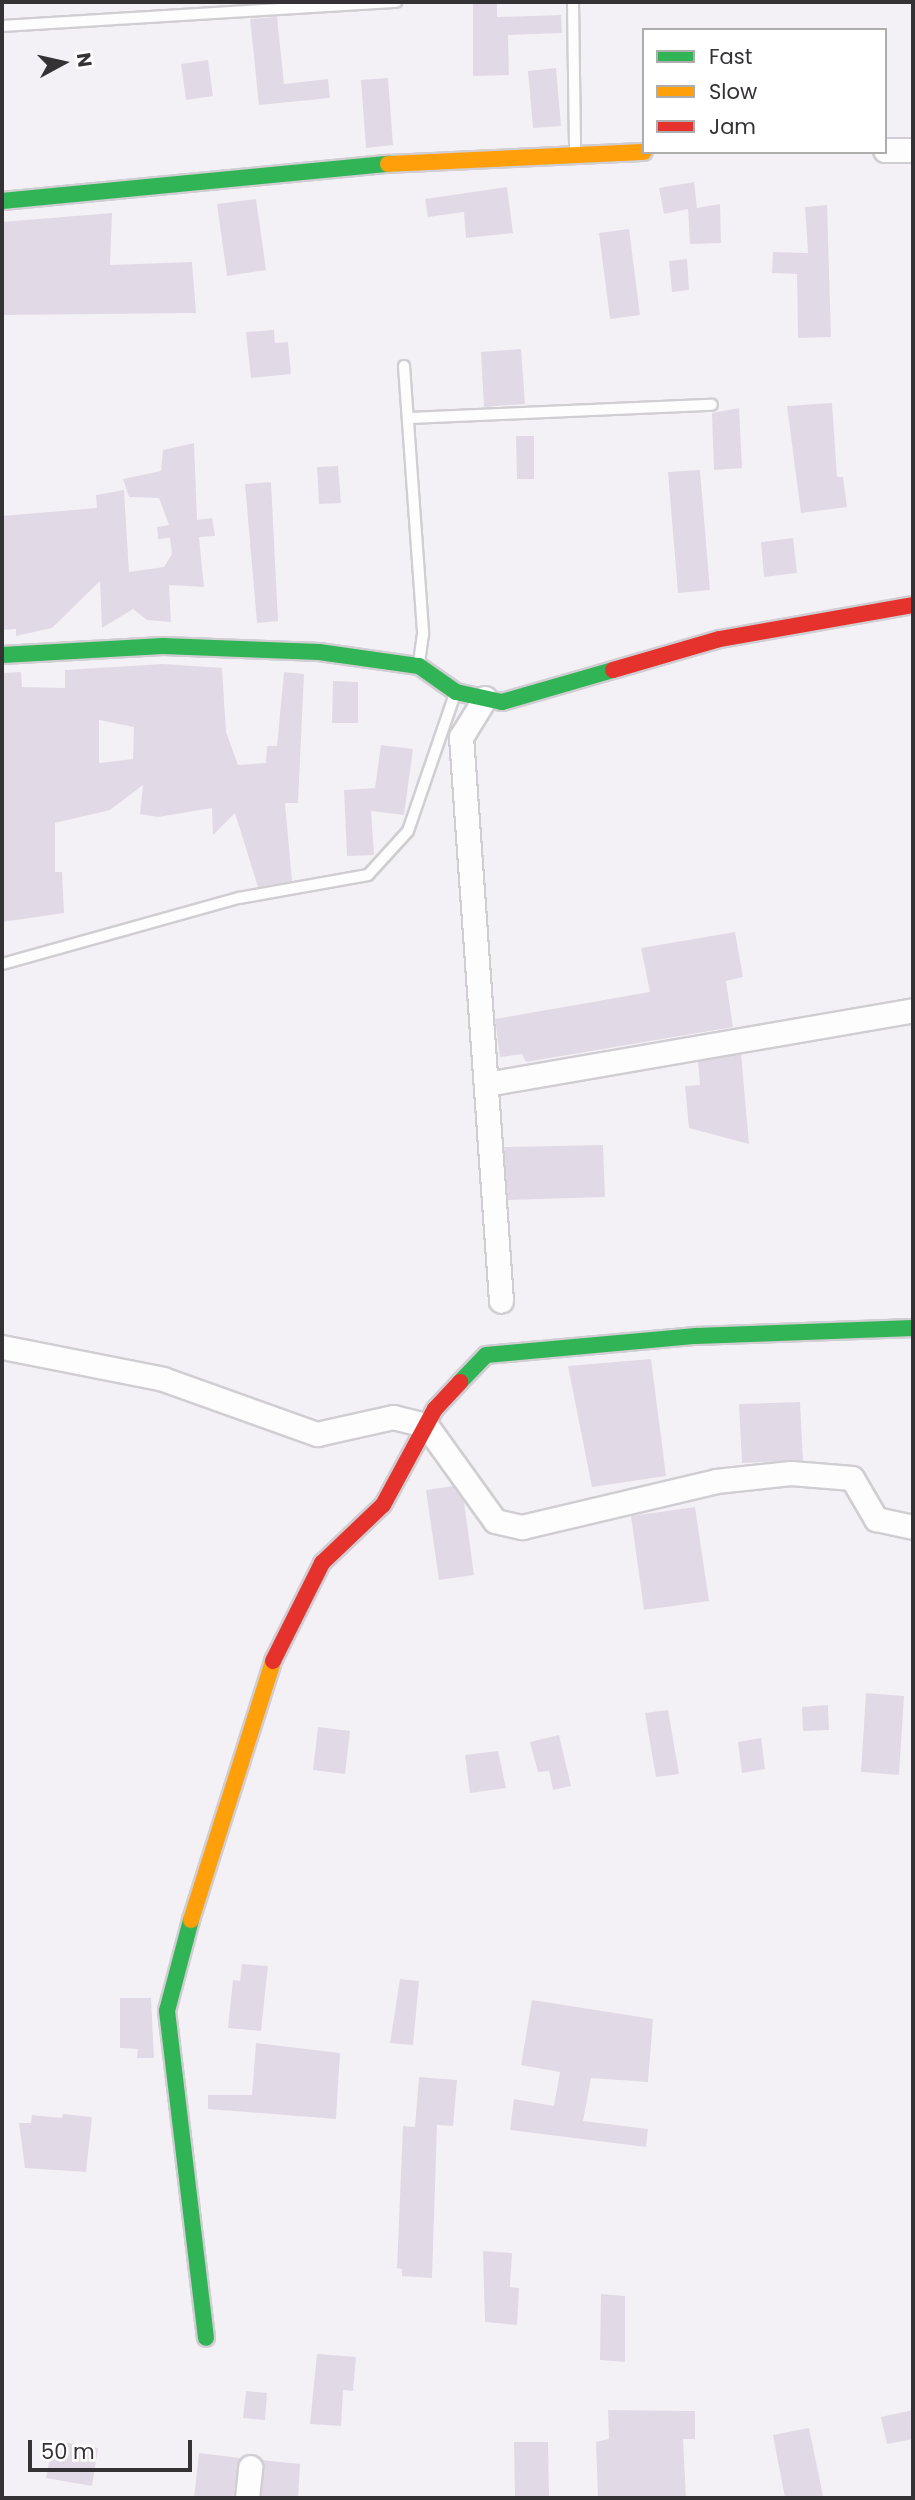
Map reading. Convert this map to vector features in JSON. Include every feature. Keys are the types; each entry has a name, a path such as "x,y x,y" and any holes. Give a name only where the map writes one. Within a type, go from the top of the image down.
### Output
{"street":[{"path":"887,150 913,150"},
{"path":"2,201 418,161 575,152 642,152"},
{"path":"2,655 163,646 319,652 419,666 456,692 502,702 720,639 913,605"},
{"path":"485,698 461,737 501,1301"},
{"path":"486,1084 913,1010"},
{"path":"206,2338 167,2011 175,1969 281,1636 322,1563 383,1505 426,1425 486,1355 696,1336 913,1328"},
{"path":"2,1347 163,1379 317,1434 393,1417 426,1425 495,1521 522,1527 716,1481 791,1473 852,1478 876,1519 913,1527"},
{"path":"247,2498 250,2467"}],"lane":[{"path":"2,26 396,2"},
{"path":"573,2 575,152"},
{"path":"404,366 423,634 419,666"},
{"path":"409,418 712,405"},
{"path":"2,964 239,898 368,875 408,831 456,692"}],"building":[{"path":"473,3 497,3 497,17 561,15 562,33 508,35 509,75 473,76"},
{"path":"277,17 284,84 328,79 330,98 259,105 250,19"},
{"path":"208,60 213,96 186,100 181,64"},
{"path":"556,68 561,126 533,128 528,71"},
{"path":"388,78 393,145 366,148 361,80"},
{"path":"694,182 697,208 720,204 721,243 690,244 688,209 664,214 659,188"},
{"path":"507,187 513,233 466,238 464,212 428,217 425,199"},
{"path":"256,199 266,270 227,276 217,204"},
{"path":"827,205 831,337 798,338 797,274 772,273 773,252 808,253 805,207"},
{"path":"112,213 110,265 192,262 196,313 2,315 2,222"},
{"path":"629,229 640,315 610,319 599,233"},
{"path":"687,259 689,290 672,292 669,261"},
{"path":"274,330 275,343 288,342 291,374 251,378 246,332"},
{"path":"521,349 525,404 484,407 481,352"},
{"path":"832,403 837,477 843,477 847,507 801,513 787,406"},
{"path":"739,408 742,468 714,470 712,413"},
{"path":"516,436 534,436 534,479 517,479"},
{"path":"194,443 197,520 212,518 215,536 199,537 204,587 169,585 171,622 147,620 133,609 102,628 100,581 52,628 16,636 16,629 2,630 2,516 97,508 96,495 124,490 129,572 164,567 172,554 170,538 158,539 157,527 169,525 159,498 129,497 123,479 161,471 163,450"},
{"path":"338,466 341,503 319,504 317,467"},
{"path":"700,470 710,590 678,593 668,472"},
{"path":"271,482 278,621 257,623 245,484"},
{"path":"793,538 797,573 764,577 761,542"},
{"path":"163,664 222,668 226,732 238,765 266,763 267,746 277,746 284,672 304,674 298,803 285,803 292,881 258,887 235,813 213,835 212,808 158,817 140,814 143,785 110,810 55,823 55,872 62,872 64,913 2,922 2,673 21,672 22,687 65,688 65,670","holes":["99,720 134,727 133,759 99,763"]},
{"path":"333,681 358,682 358,723 332,723"},
{"path":"381,745 413,749 404,815 371,811 374,855 347,856 344,790 375,788"},
{"path":"735,932 743,977 726,981 733,1027 526,1062 522,1054 500,1057 495,1019 650,992 641,948"},
{"path":"741,1054 749,1144 689,1128 685,1086 700,1085 698,1061"},
{"path":"603,1145 605,1197 508,1200 504,1147"},
{"path":"651,1359 666,1476 592,1487 568,1366"},
{"path":"800,1402 803,1460 742,1463 739,1404"},
{"path":"453,1486 464,1502 474,1575 439,1580 426,1490"},
{"path":"695,1507 709,1601 644,1610 631,1516"},
{"path":"866,1693 904,1696 899,1775 861,1772"},
{"path":"828,1705 829,1730 803,1731 802,1707"},
{"path":"668,1710 679,1774 656,1777 645,1713"},
{"path":"318,1727 350,1731 345,1774 313,1770"},
{"path":"559,1735 571,1786 553,1790 549,1771 538,1772 530,1742"},
{"path":"761,1738 765,1769 742,1773 738,1742"},
{"path":"498,1751 506,1788 470,1793 465,1755"},
{"path":"242,1964 268,1966 261,2031 228,2028 233,1980 240,1981"},
{"path":"400,1979 419,1981 413,2045 390,2043"},
{"path":"120,1998 151,1998 154,2058 137,2058 138,2049 120,2048"},
{"path":"532,2000 653,2019 648,2082 591,2078 583,2121 648,2129 646,2147 510,2130 514,2099 554,2106 560,2072 521,2065"},
{"path":"256,2043 340,2053 336,2119 208,2109 208,2095 252,2095"},
{"path":"419,2077 457,2080 453,2126 437,2125 432,2278 402,2276 402,2269 397,2268 403,2126 415,2127"},
{"path":"63,2114 92,2117 86,2172 25,2168 19,2123 31,2123 32,2115 62,2118"},
{"path":"483,2251 512,2253 510,2287 519,2288 517,2325 485,2322"},
{"path":"601,2294 625,2296 625,2362 600,2360"},
{"path":"317,2354 356,2357 353,2391 343,2390 341,2426 310,2424"},
{"path":"246,2391 267,2393 265,2420 243,2418"},
{"path":"608,2410 695,2411 695,2439 683,2439 686,2498 598,2498 596,2442 609,2439"},
{"path":"913,2410 913,2439 887,2444 881,2417"},
{"path":"809,2428 823,2496 785,2498 773,2435"},
{"path":"63,2442 98,2448 92,2486 46,2478 50,2456 60,2454"},
{"path":"514,2442 548,2442 549,2498 515,2498"},
{"path":"199,2453 240,2458 233,2498 194,2498"},
{"path":"262,2460 300,2464 298,2498 261,2498"}],"traffic: fast":[{"path":"2,201 388,164"},
{"path":"2,655 163,646 319,652 419,666 456,692 502,702 613,670"},
{"path":"460,1382 486,1355 696,1336 913,1328"},
{"path":"191,1920 167,2011 206,2338"}],"traffic: slow":[{"path":"388,164 642,152"},
{"path":"191,1920 273,1661"}],"traffic: jam":[{"path":"613,670 720,639 913,605"},
{"path":"273,1661 322,1563 383,1505 435,1409 460,1382"}]}
